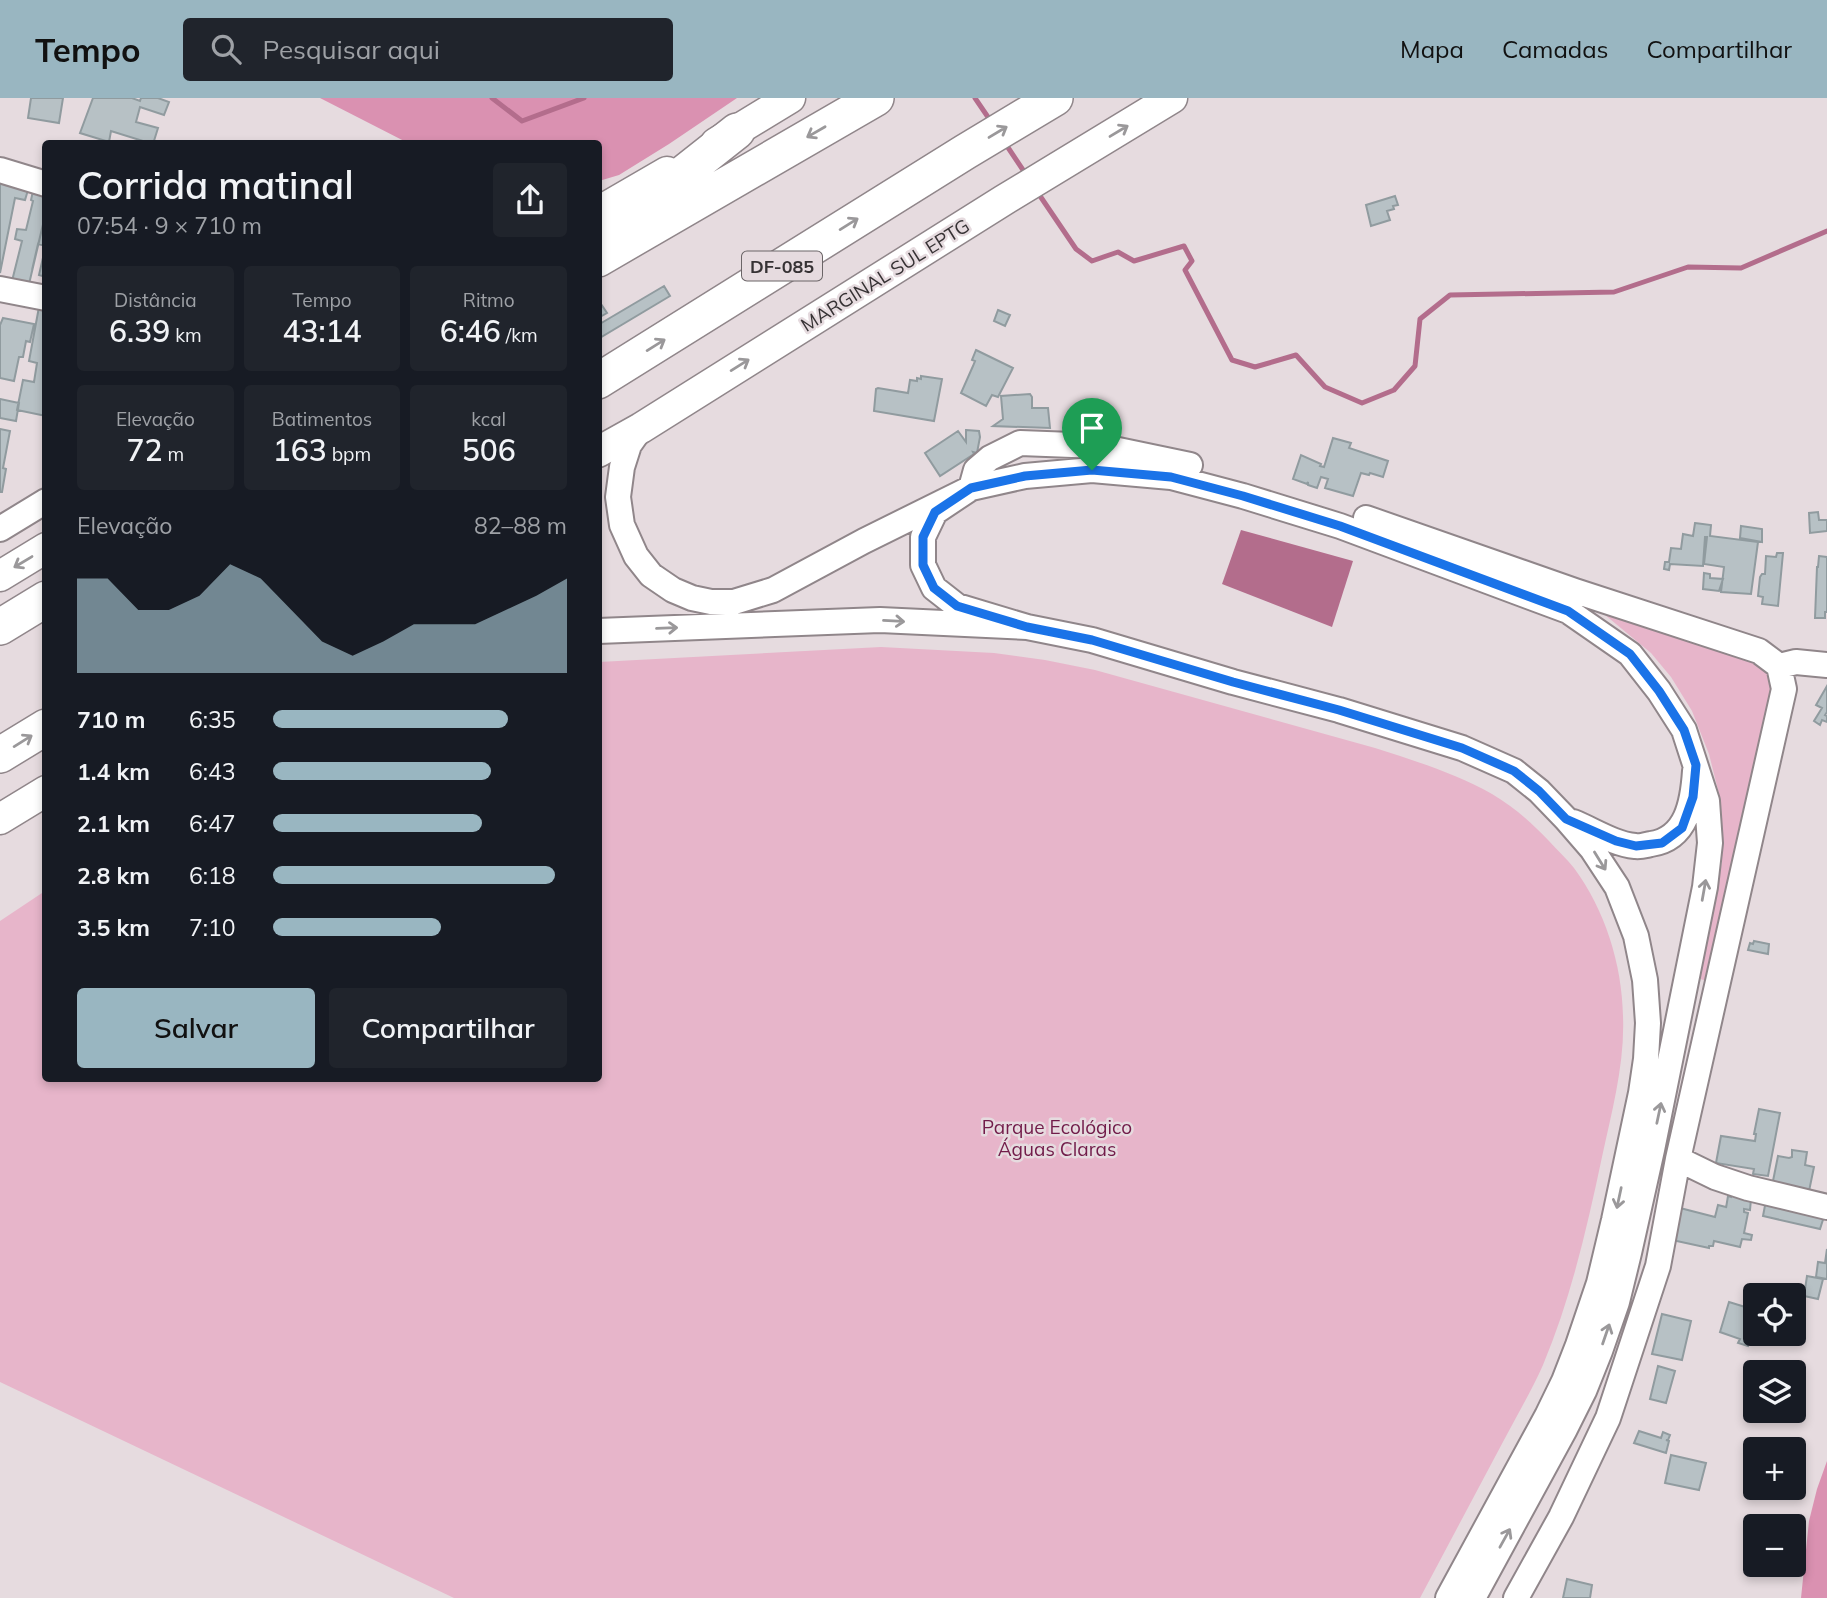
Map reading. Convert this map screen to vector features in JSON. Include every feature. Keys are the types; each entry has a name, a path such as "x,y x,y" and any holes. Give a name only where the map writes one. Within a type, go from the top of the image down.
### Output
{"highway":[{"path":"602,257 876,98"},
{"name":"DF-085","path":"602,379 1043,105"},
{"path":"602,237 737,131"},
{"path":"0,627 42,601"},
{"path":"0,755 42,729"}],"main road":[{"path":"602,210 790,98"},
{"name":"MARGINAL SUL EPTG","path":"602,450 1172,98"},
{"path":"0,576 42,550"},
{"path":"0,818 42,793"}],"street":[{"path":"0,170 42,183"},
{"path":"0,289 42,297"},
{"path":"641,428 629,445 622,467 618,497 622,525 636,556 652,575 673,590 692,598 711,602 734,602 773,590 971,488 1025,476 1092,470 1171,477 1340,526 1568,611 1630,654 1659,691 1684,730 1707,801 1710,843 1705,887 1617,1302 1579,1401 1473,1598"},
{"path":"1448,1598 1547,1416 1578,1345 1599,1283 1641,1093 1648,1023 1645,980 1636,936 1617,887 1592,849 1539,791 1514,771 1462,748 1339,710 1092,640 1027,627 957,606 934,588 923,565 923,537 935,512 971,488 976,470 990,458 1020,443 1099,446 1206,468 1325,504 1575,591 1759,650 1779,666 1784,689 1678,1160 1658,1266 1608,1418 1561,1517 1516,1598"},
{"path":"7,520 42,503"},
{"path":"602,631 880,620 1027,627"},
{"path":"1779,666 1796,662 1827,665"},
{"path":"1566,819 1616,841 1636,846 1662,843 1682,828 1693,797 1696,765"},
{"path":"1678,1160 1748,1188 1827,1207"}],"green space":[{"path":"1581,595 1757,653 1781,688 1714,984 1698,978 1722,862 1719,794 1709,754 1692,711 1671,677 1651,653"},
{"name":"Parque Ecológico Águas Claras","path":"881,647 994,653 1095,670 1375,748 1464,780 1508,804 1571,865 1595,902 1615,957 1623,1016 1617,1087 1577,1262 1553,1340 1529,1393 1420,1598 454,1598 0,1382 0,921 42,893 42,1082 602,1082 602,662"}],"shaded area":[{"path":"320,98 737,98 619,175 602,180 602,140 402,140"},
{"path":"1241,530 1353,561 1332,627 1222,584"},
{"path":"1827,1461 1827,1598 1801,1598 1803,1577 1806,1577 1809,1521"}],"building":[{"path":"31,98 63,98 59,123 28,118"},
{"path":"93,98 132,98 140,101 141,98 158,98 169,102 164,115 140,107 136,122 158,128 154,140 140,140 111,131 109,140 80,133"},
{"path":"0,181 28,190 25,200 15,198 0,273"},
{"path":"33,191 42,194 42,229 29,284 12,281 22,241 15,239 17,229 26,230 33,201"},
{"path":"1395,196 1398,205 1387,211 1390,220 1371,226 1366,205"},
{"path":"42,228 42,245 38,244"},
{"path":"664,286 670,296 602,337 602,323"},
{"path":"39,307 42,307 42,415 17,410 23,380 34,382 37,363 29,361"},
{"path":"39,307 42,307 42,415 17,410 23,380 34,382 37,363 29,361"},
{"path":"998,310 1010,315 1005,326 994,321"},
{"path":"3,318 34,324 30,342 26,341 23,357 19,357 14,381 0,378 0,325"},
{"path":"3,318 34,324 30,342 26,341 23,357 19,357 14,381 0,378 0,325"},
{"path":"976,350 1013,368 998,397 992,395 986,406 961,393 975,361 972,360"},
{"path":"921,376 942,379 934,421 874,411 876,389 908,393 910,380 917,381"},
{"path":"1030,394 1032,408 1048,408 1050,428 993,426 1003,419 1001,396"},
{"path":"0,399 19,403 16,421 0,418"},
{"path":"0,429 10,431 3,468 6,469 2,492 0,492"},
{"path":"966,430 979,431 977,453 973,452 974,454 940,476 925,453 958,431 966,442"},
{"path":"1333,438 1351,443 1349,448 1388,461 1383,477 1361,473 1353,496 1325,488 1328,479 1321,477 1317,488 1308,485 1308,482 1307,484 1293,479 1301,455 1324,467"},
{"path":"1818,512 1819,520 1827,520 1827,531 1810,533 1809,513"},
{"path":"1695,523 1711,525 1710,536 1758,542 1751,594 1721,592 1724,567 1704,564 1707,537 1703,566 1670,564 1669,570 1664,569 1665,562 1669,562 1671,548 1681,549 1683,534 1693,536"},
{"path":"1741,526 1762,529 1762,542 1740,538"},
{"path":"1777,553 1783,553 1778,606 1762,604 1763,597 1758,596 1760,577 1765,574 1766,556 1776,557"},
{"path":"1819,556 1827,557 1825,618 1815,618"},
{"path":"1704,573 1710,574 1710,578 1723,579 1719,591 1703,589"},
{"path":"1827,686 1827,722 1822,720 1820,725 1814,721 1822,708 1816,705"},
{"path":"1754,941 1769,944 1768,954 1748,950 1750,943 1753,944"},
{"path":"1759,1109 1780,1113 1768,1176 1753,1174 1754,1169 1716,1163 1721,1136 1755,1141"},
{"path":"1792,1150 1807,1152 1805,1165 1814,1167 1808,1196 1771,1191 1778,1156 1792,1157"},
{"path":"1732,1188 1751,1199 1750,1210 1744,1209 1744,1212 1748,1213 1744,1233 1752,1235 1751,1240 1742,1239 1740,1247 1714,1241 1709,1248 1672,1240 1680,1208 1715,1217 1718,1205 1726,1208"},
{"path":"1767,1195 1826,1210 1820,1229 1763,1216"},
{"path":"1827,1249 1827,1279 1816,1277 1818,1262 1825,1263"},
{"path":"1807,1276 1823,1279 1818,1299 1806,1296"},
{"path":"1729,1302 1743,1306 1743,1344 1738,1343 1740,1339 1720,1332"},
{"path":"1662,1314 1691,1321 1682,1360 1652,1354"},
{"path":"1658,1366 1675,1371 1666,1403 1650,1399"},
{"path":"1639,1431 1661,1438 1663,1432 1670,1435 1666,1440 1669,1441 1666,1453 1634,1443"},
{"path":"1671,1455 1706,1463 1699,1490 1665,1483"},
{"path":"1567,1579 1592,1585 1590,1598 1563,1598"}],"waterway":[{"path":"492,98 522,121 584,98"},
{"path":"975,98 992,123"},
{"path":"1005,143 1027,176"},
{"path":"1036,190 1076,249 1092,261 1118,252 1134,261 1184,246 1192,261 1185,270 1232,360 1255,367 1296,355 1325,387 1362,403 1394,390 1415,366 1420,319 1450,295 1614,292 1688,267 1741,268 1827,231"}],"route":[{"path":"1092,470 1171,477 1243,496 1340,526 1568,611 1630,654 1659,691 1684,730 1696,765 1693,797 1682,828 1662,843 1636,846 1616,841 1566,819 1539,791 1514,771 1462,748 1092,640 1027,627 957,606 934,588 923,565 923,537 935,512 971,488 1025,476 1092,470"}]}
